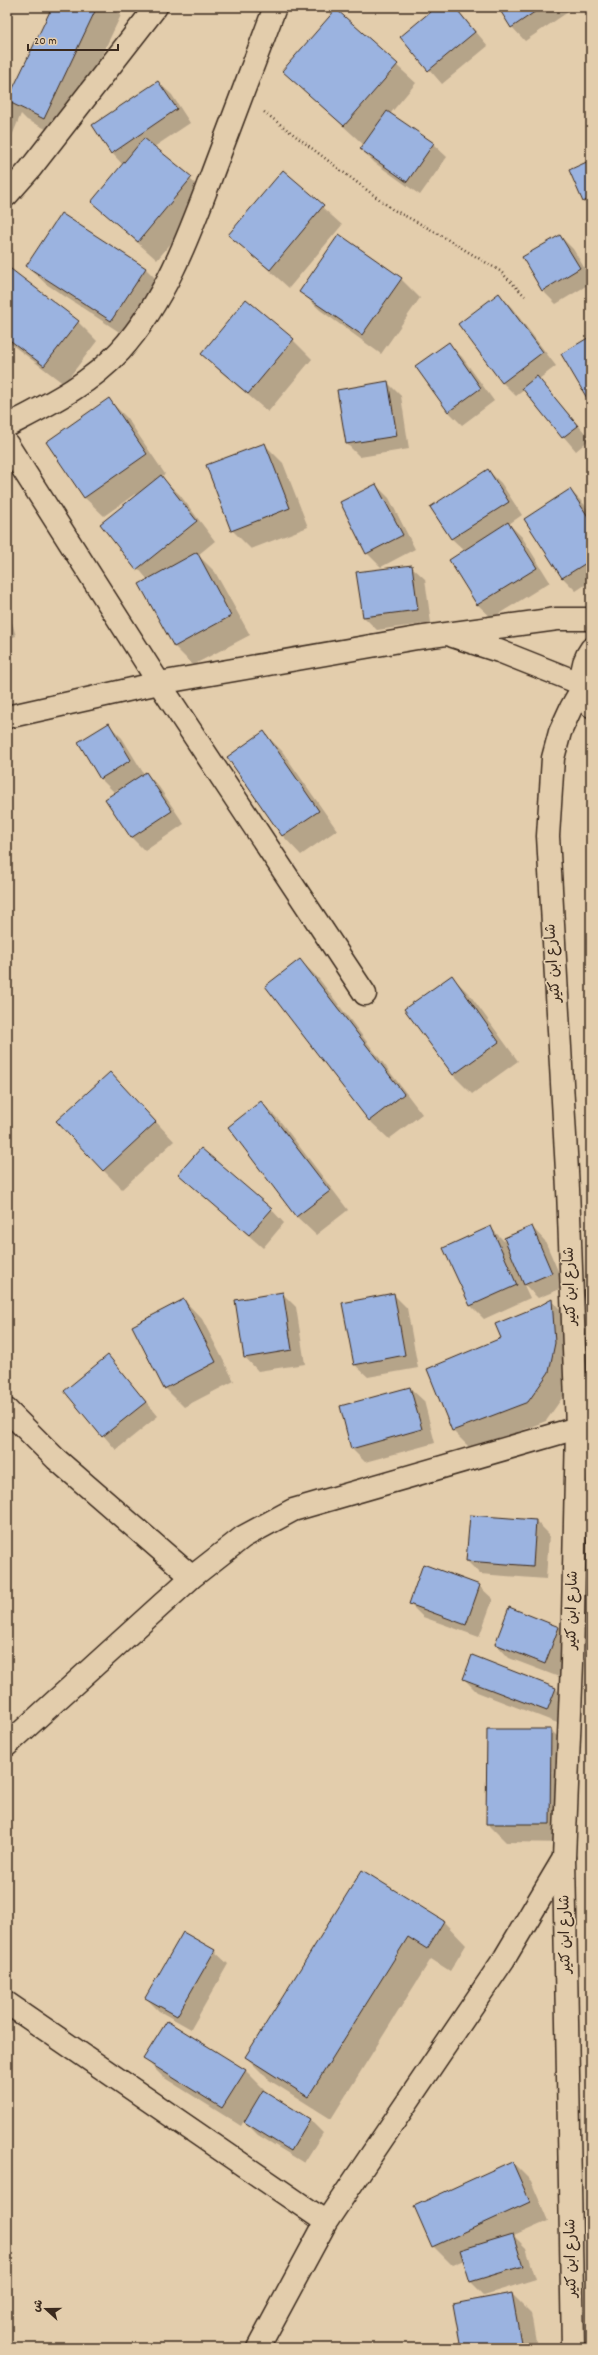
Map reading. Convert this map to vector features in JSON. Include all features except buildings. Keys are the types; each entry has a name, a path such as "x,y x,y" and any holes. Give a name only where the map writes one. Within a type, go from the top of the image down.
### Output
{"street":[{"path":"7,194 30,169 156,7"},
{"path":"7,426 61,397 94,376 120,351 145,320 173,270 275,7"},
{"path":"7,444 159,683 365,994"},
{"path":"7,717 159,683 448,635 557,620 591,619"},
{"path":"448,635 499,651 586,692"},
{"path":"586,692 583,666 591,649"},
{"name":"شارع ابن كثير","path":"573,2348 564,1858 584,1425 568,1189 548,836 553,758 560,732 571,708 586,692"},
{"path":"7,1410 56,1459 192,1578"},
{"path":"7,1745 192,1578 243,1537 293,1510 584,1425"},
{"path":"258,2348 326,2222 504,1959 564,1858"},
{"path":"7,2003 326,2222"}],"path":[{"path":"242,95 392,209 430,229 500,271 525,296"}]}
